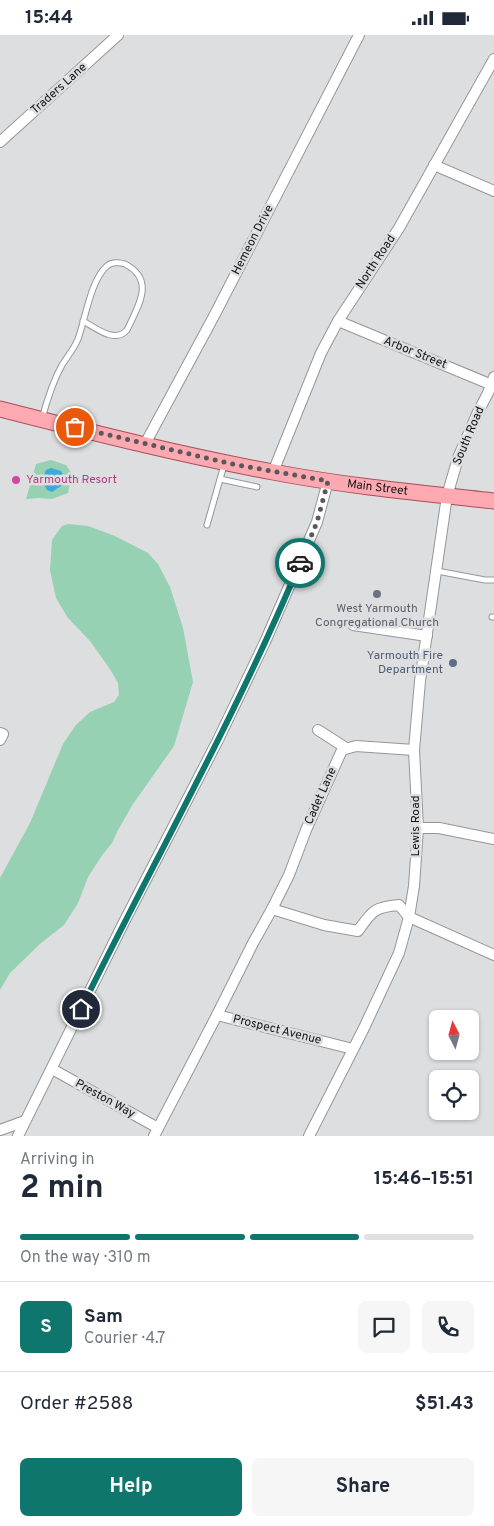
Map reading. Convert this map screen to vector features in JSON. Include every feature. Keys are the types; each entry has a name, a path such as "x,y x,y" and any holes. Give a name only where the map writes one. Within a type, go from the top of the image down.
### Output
{"main road":[{"name":"Main Street","path":"0,409 273,472 328,481 494,501"}],"street":[{"name":"Traders Lane","path":"0,143 118,35"},
{"name":"Hemeon Drive","path":"145,444 210,325 359,35"},
{"name":"North Road","path":"273,472 321,353 338,321 399,228 494,59"},
{"path":"434,165 494,191"},
{"name":"Arbor Street","path":"338,321 493,381"},
{"name":"South Road","path":"447,496 458,458 493,381"},
{"path":"18,1136 123,924 218,740 265,642 317,522 328,481"},
{"name":"Lewis Road","path":"309,1136 399,953 409,917 414,886 418,828 414,750 420,681 447,496"},
{"path":"353,625 427,636"},
{"path":"318,730 346,748 356,746 414,750"},
{"path":"0,733 3,733 0,740"},
{"name":"Cadet Lane","path":"217,1015 289,875 306,830 342,750 346,748"},
{"path":"418,828 439,828 494,839"},
{"path":"272,909 324,925 358,931 370,913 383,907 399,905 409,917 494,955"},
{"name":"Prospect Avenue","path":"156,1132 217,1015 353,1049"},
{"name":"Preston Way","path":"52,1069 156,1132"},
{"path":"0,1130 25,1121"}],"lane":[{"path":"42,419 51,388 62,365 77,341 83,321 98,276 108,265 122,263 136,271 142,281 143,292 123,334 114,336 102,332 83,321"},
{"path":"207,525 224,462"},
{"path":"220,479 257,487"},
{"path":"436,571 494,580"}],"green space":[{"path":"51,460 66,465 72,474 68,493 52,499 26,499 36,464"},
{"path":"68,524 88,526 115,536 148,553 158,564 170,587 183,628 193,682 174,746 133,804 112,843 88,877 78,903 64,925 41,943 10,973 0,990 0,878 30,823 63,744 76,725 90,712 114,702 119,695 118,683 110,669 90,641 68,618 56,598 50,570 52,540 62,526"}],"water":[{"path":"51,468 61,471 64,476 61,486 52,492 47,490 42,480 46,470"}],"way so far":[{"path":"75,427 232,464 328,481 317,522 300,563"}],"place":[{"name":"Yarmouth Resort","path":"16,480"},
{"name":"West Yarmouth Congregational Church","path":"377,594"},
{"name":"Yarmouth Fire Department","path":"453,663"}],"route":[{"path":"81,1009 218,740 300,563"}]}
